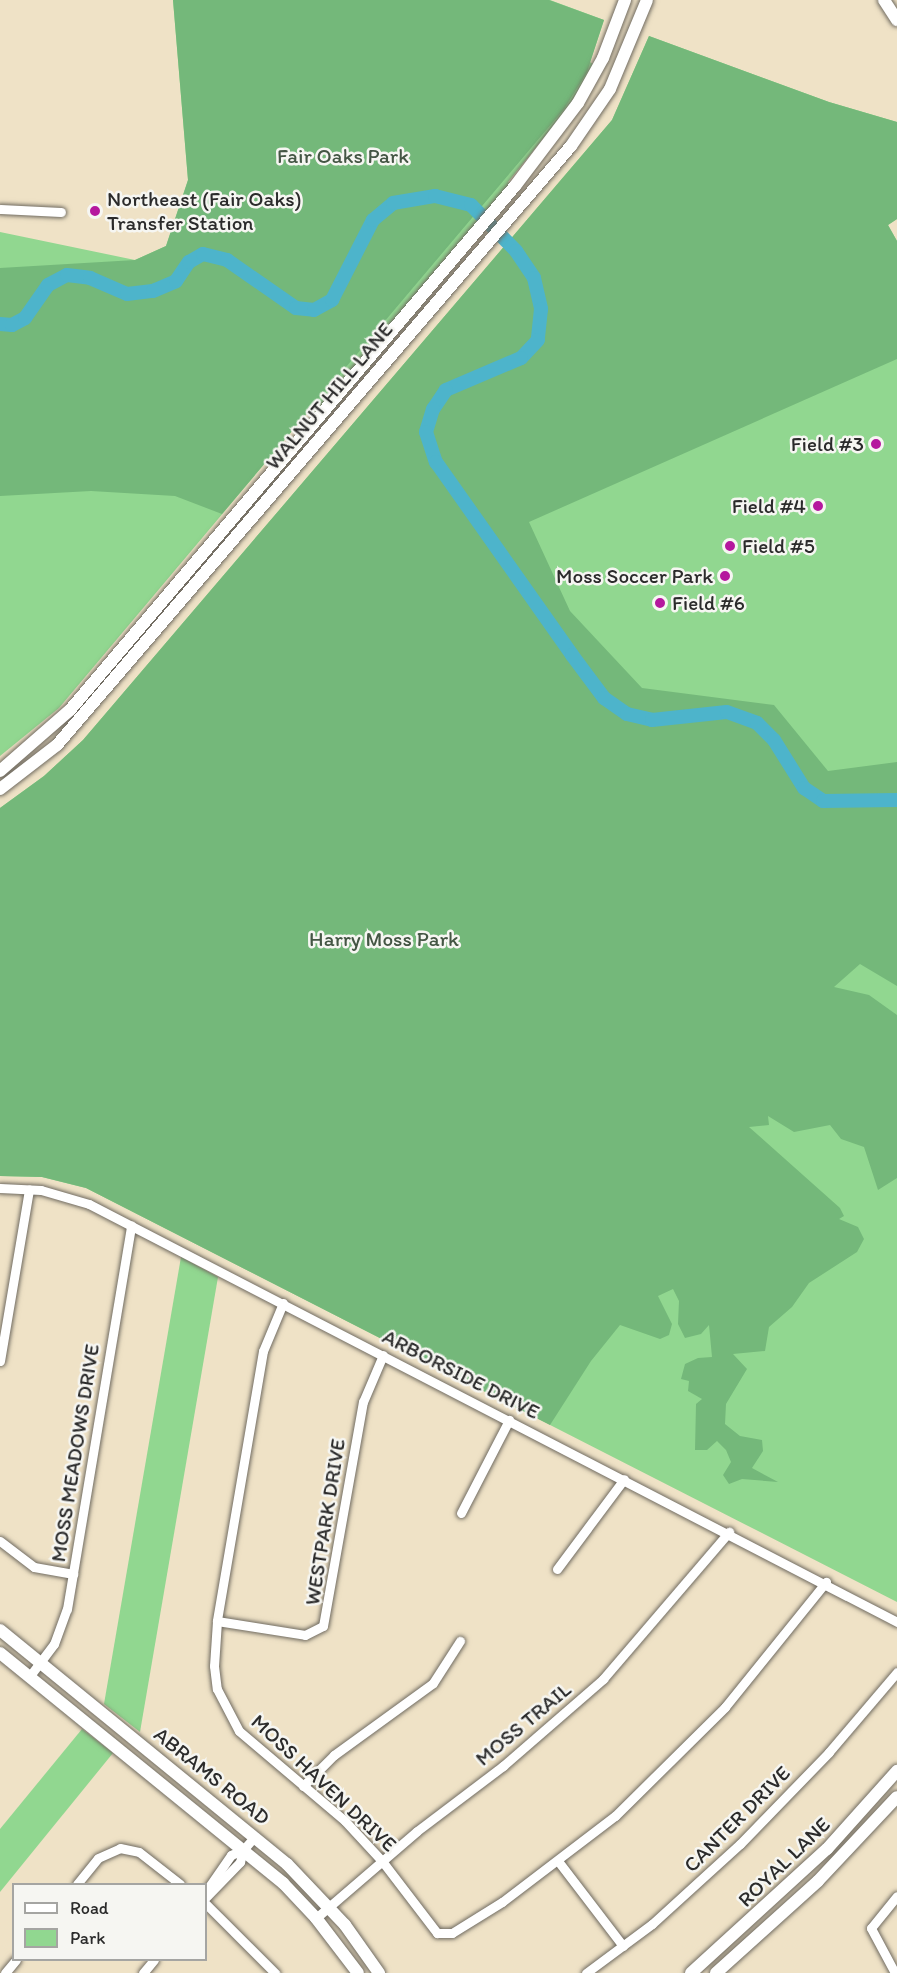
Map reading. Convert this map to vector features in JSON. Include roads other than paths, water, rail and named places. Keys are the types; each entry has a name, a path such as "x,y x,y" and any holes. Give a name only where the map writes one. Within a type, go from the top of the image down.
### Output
{"main road":[{"name":"WALNUT HILL LANE","path":"0,771 70,710 514,186 578,104 603,58 625,0"},
{"name":"WALNUT HILL LANE","path":"0,789 57,746 527,197 599,107 619,71 647,0"},
{"path":"884,0 897,20"},
{"name":"ABRAMS ROAD","path":"0,1630 255,1836 330,1907 379,1973"},
{"name":"ABRAMS ROAD","path":"0,1653 243,1850 316,1918 358,1973"},
{"name":"ROYAL LANE","path":"691,1973 827,1849 897,1771"},
{"name":"ROYAL LANE","path":"716,1973 818,1881 897,1797"}],"street":[{"path":"0,209 61,212"},
{"name":"ARBORSIDE DRIVE","path":"0,1188 62,1194 131,1225 826,1582 897,1622"},
{"path":"0,1361 29,1189"},
{"name":"MOSS MEADOWS DRIVE","path":"29,1677 62,1628 131,1225"},
{"name":"MOSS HAVEN DRIVE","path":"283,1303 263,1351 217,1621 214,1666 225,1710 239,1731 303,1786 382,1861 434,1930 447,1935 502,1902 615,1816 696,1737 752,1675 826,1582"},
{"name":"WESTPARK DRIVE","path":"217,1621 305,1635 323,1626 363,1402 383,1355"},
{"path":"461,1513 509,1420"},
{"path":"557,1569 624,1479"},
{"name":"MOSS TRAIL","path":"316,1918 382,1861 503,1766 594,1687 645,1634 729,1532"},
{"path":"0,1541 34,1567 73,1574"},
{"path":"303,1786 334,1755 433,1683 460,1641"},
{"name":"CANTER DRIVE","path":"586,1973 623,1946 694,1887 755,1830 829,1752 897,1672"},
{"path":"207,1896 240,1862 243,1850 255,1836"},
{"path":"78,1883 99,1857 120,1848 139,1852 179,1883"},
{"path":"207,1890 231,1854 243,1850"},
{"path":"558,1861 623,1946"},
{"path":"895,1973 871,1928 897,1896"},
{"path":"207,1905 275,1973"},
{"path":"5,1973 14,1961"},
{"path":"143,1973 152,1961"}],"waterway":[{"path":"0,324 12,325 25,318 48,285 67,275 90,278 127,294 153,291 176,281 189,262 203,254 227,260 296,308 314,310 332,300 373,220 393,203 435,196 471,205 516,251 534,278 541,309 538,340 521,358 446,390 433,409 426,432 436,462 572,655 604,698 627,714 652,720 727,712 757,723 774,740 804,788 823,801 897,800"}],"place":[{"name":"Northeast (Fair Oaks) Transfer Station","path":"95,211"},
{"name":"Field #3","path":"876,444"},
{"name":"Field #4","path":"818,506"},
{"name":"Field #5","path":"730,546"},
{"name":"Moss Soccer Park","path":"725,576"},
{"name":"Field #6","path":"660,603"}],"park label":[{"name":"Fair Oaks Park","path":"343,156"},
{"name":"Harry Moss Park","path":"384,939"}]}
